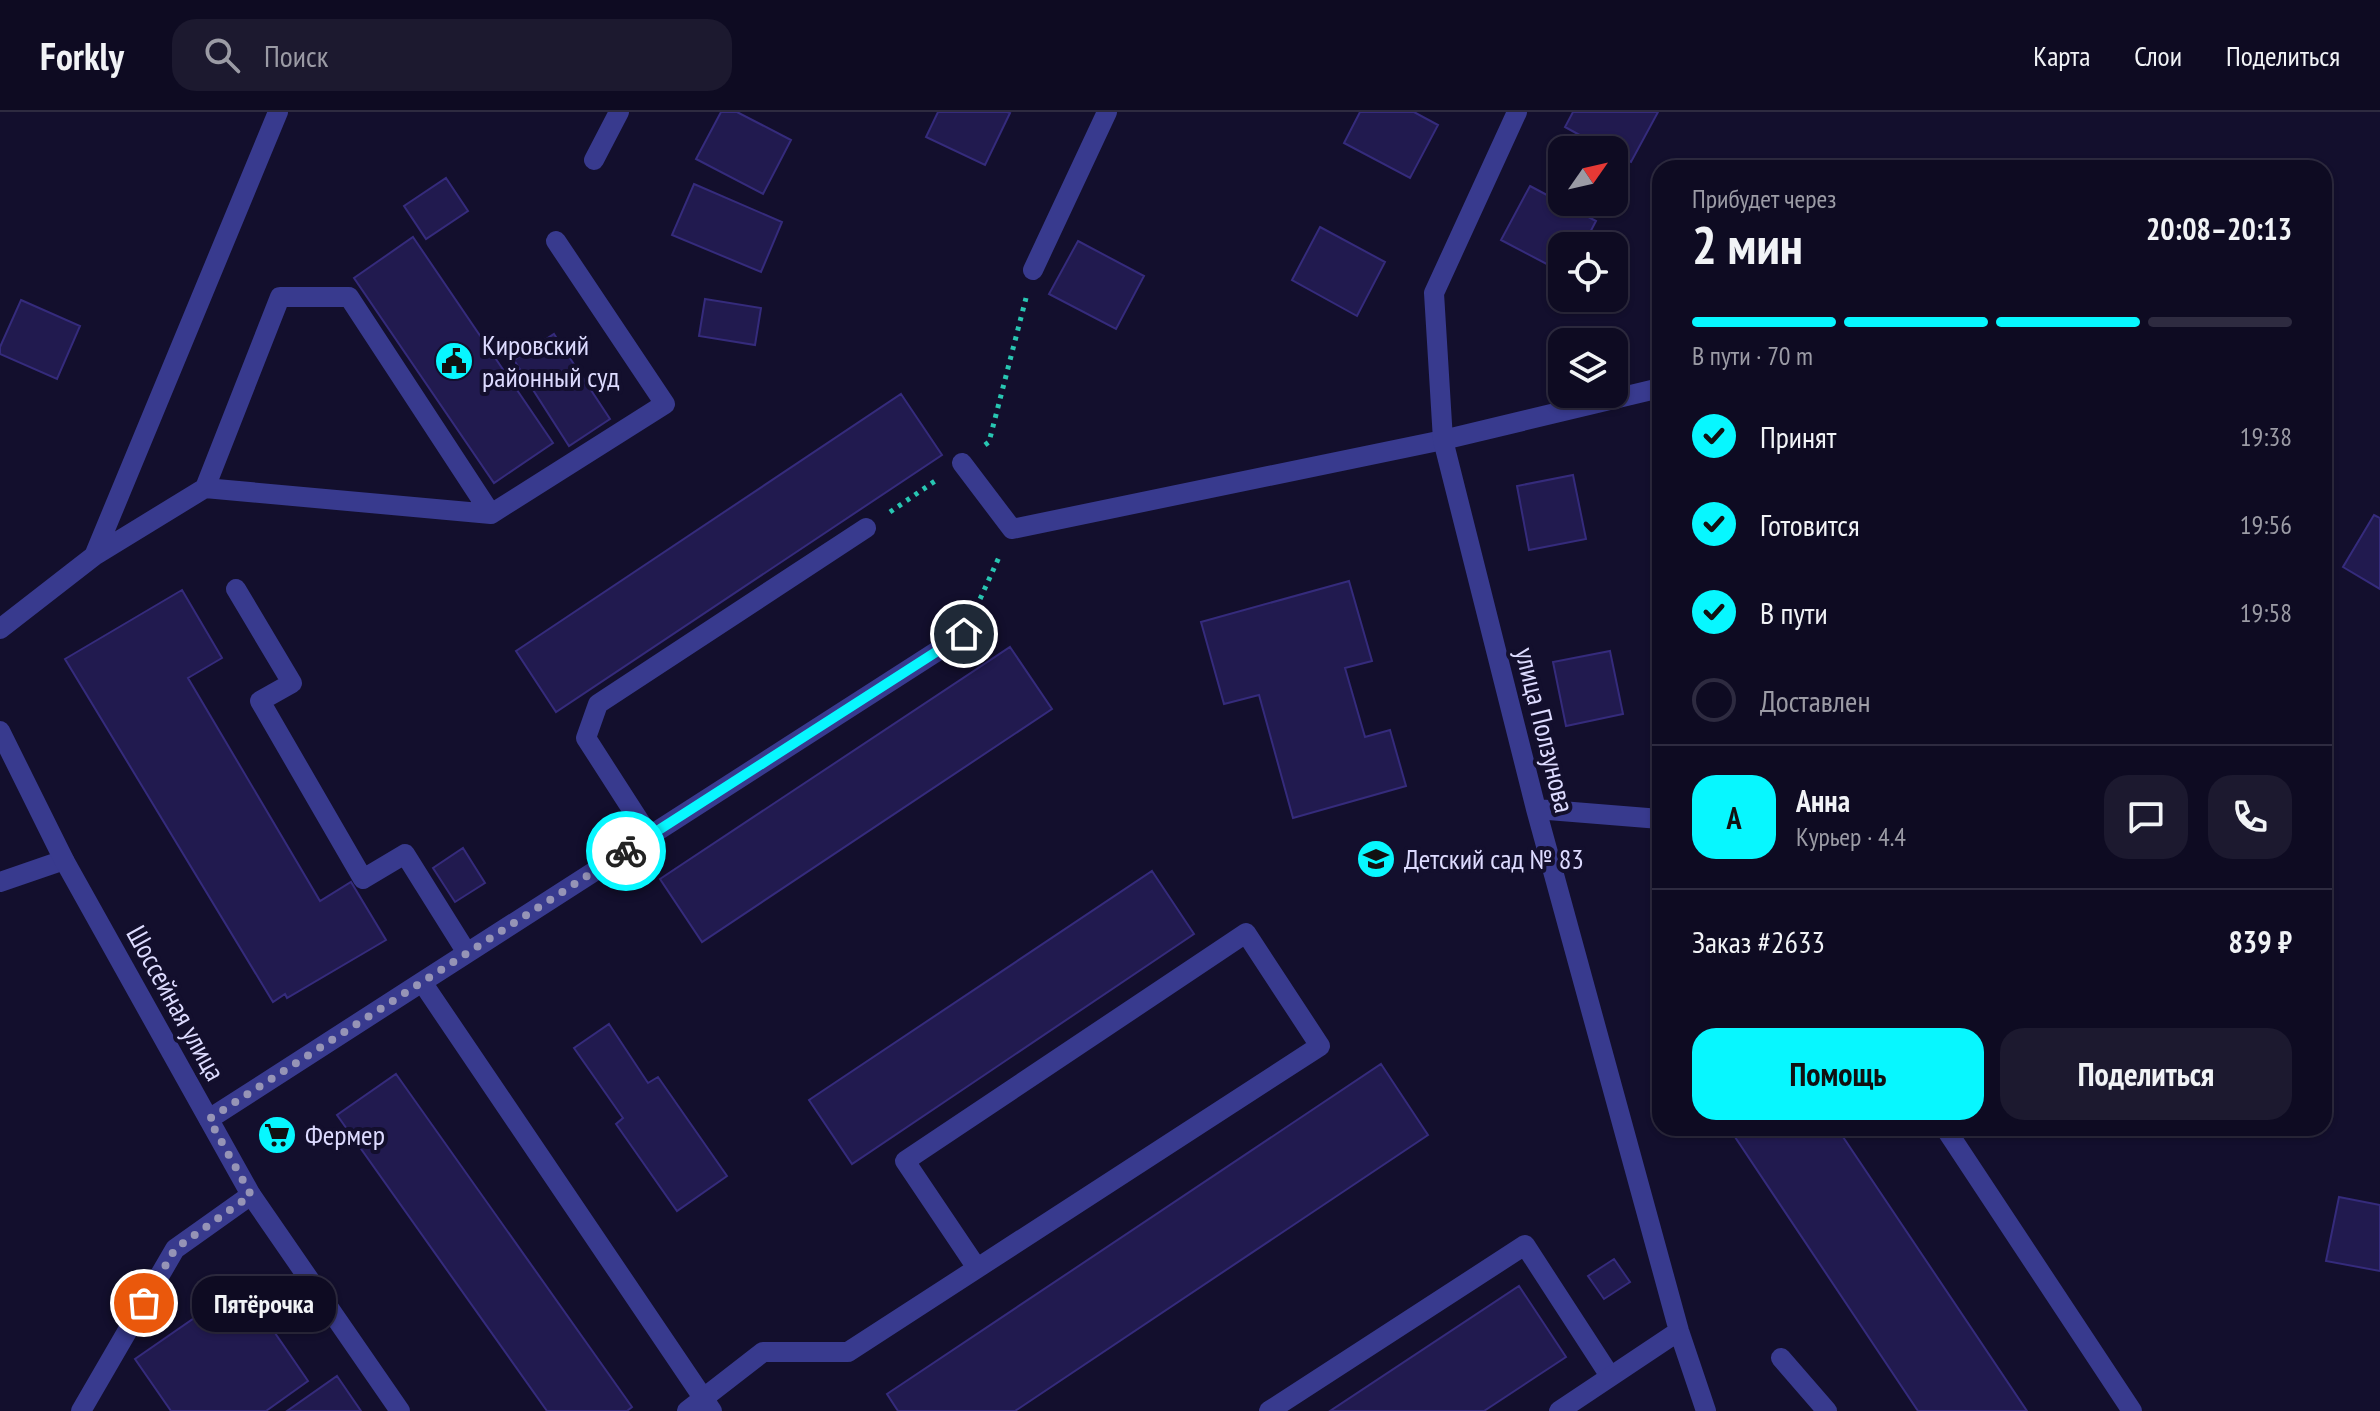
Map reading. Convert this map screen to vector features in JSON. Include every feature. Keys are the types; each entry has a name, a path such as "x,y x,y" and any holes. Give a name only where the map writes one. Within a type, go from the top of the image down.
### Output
{"street":[{"path":"94,556 278,112"},
{"path":"594,160 619,112"},
{"path":"1033,270 1107,112"},
{"name":"улица Ползунова","path":"1517,112 1434,293 1443,440 1536,809 1679,1331 1706,1411"},
{"path":"0,629 94,556 205,488 491,514 665,404 556,241"},
{"path":"205,488 280,297 349,297 491,514"},
{"path":"962,463 1012,529 1443,440 1652,390"},
{"path":"649,836 586,738 598,704 866,528"},
{"path":"236,589 292,683 260,701 363,879 405,854 467,953"},
{"path":"209,1119 964,634"},
{"name":"Шоссейная улица","path":"1,737 64,860 251,1195 400,1411"},
{"path":"1536,809 1652,818"},
{"path":"0,882 64,860"},
{"path":"422,982 701,1407 763,1352 848,1352 1320,1046 1246,933 905,1161 977,1268"},
{"path":"1950,1136 2132,1411"},
{"path":"81,1411 175,1249 251,1195"},
{"path":"1269,1411 1525,1245 1610,1376"},
{"path":"1559,1411 1679,1331"},
{"path":"1781,1358 1827,1411"}],"path":[{"path":"866,528 989,442 1033,270"},
{"path":"964,634 1012,529"}],"building":[{"path":"721,112 737,112 791,140 763,194 696,159"},
{"path":"938,112 1010,113 985,165 926,137"},
{"path":"1360,112 1414,112 1438,125 1410,178 1344,143"},
{"path":"1573,112 1658,112 1631,162 1628,160 1628,136 1581,136 1565,127"},
{"path":"446,178 468,211 426,239 404,206"},
{"path":"694,184 782,222 761,272 672,235"},
{"path":"1530,186 1548,196 1548,216 1587,216 1596,221 1590,232 1548,232 1548,265 1501,240"},
{"path":"1320,227 1385,262 1357,316 1292,280"},
{"name":"Кировский районный суд","path":"413,237 553,443 494,483 354,278"},
{"path":"1078,241 1144,276 1116,329 1049,294"},
{"path":"705,299 761,308 755,345 699,336"},
{"path":"21,300 80,326 57,379 0,354 0,347"},
{"path":"554,334 610,419 569,446 514,360"},
{"path":"901,394 942,455 556,712 516,651"},
{"path":"1573,475 1586,539 1529,550 1517,486"},
{"path":"2374,515 2380,518 2380,589 2343,567"},
{"path":"1349,581 1372,661 1345,668 1365,737 1390,730 1406,786 1293,818 1259,695 1224,704 1201,622"},
{"path":"182,590 222,658 188,678 320,901 351,882 386,940 287,998 285,994 273,1002 65,659"},
{"path":"1010,647 1052,709 702,942 660,879"},
{"path":"1610,651 1623,714 1566,726 1553,662"},
{"path":"463,848 485,883 455,902 433,868"},
{"path":"1152,871 1194,934 852,1164 809,1100"},
{"path":"609,1024 648,1083 658,1077 727,1176 677,1211 616,1124 623,1118 574,1048"},
{"path":"1381,1064 1428,1135 1015,1411 898,1411 887,1394"},
{"path":"396,1074 632,1407 627,1411 547,1411 337,1115"},
{"path":"1734,1136 1842,1136 2027,1411 1918,1411"},
{"path":"2339,1197 2380,1205 2380,1271 2326,1261"},
{"path":"1614,1259 1630,1282 1604,1299 1588,1276"},
{"path":"242,1285 308,1381 266,1411 171,1411 135,1359"},
{"path":"1519,1286 1566,1357 1484,1411 1330,1411"},
{"path":"337,1376 361,1411 287,1411"}],"way so far":[{"path":"144,1303 175,1249 251,1195 209,1119 626,851"}],"place":[{"name":"Кировский районный суд","path":"454,361"},
{"name":"Детский сад № 83","path":"1376,859"},
{"name":"Фермер","path":"277,1135"},
{"name":"Пятёрочка","path":"144,1303"}],"route":[{"path":"626,851 964,634"}]}
